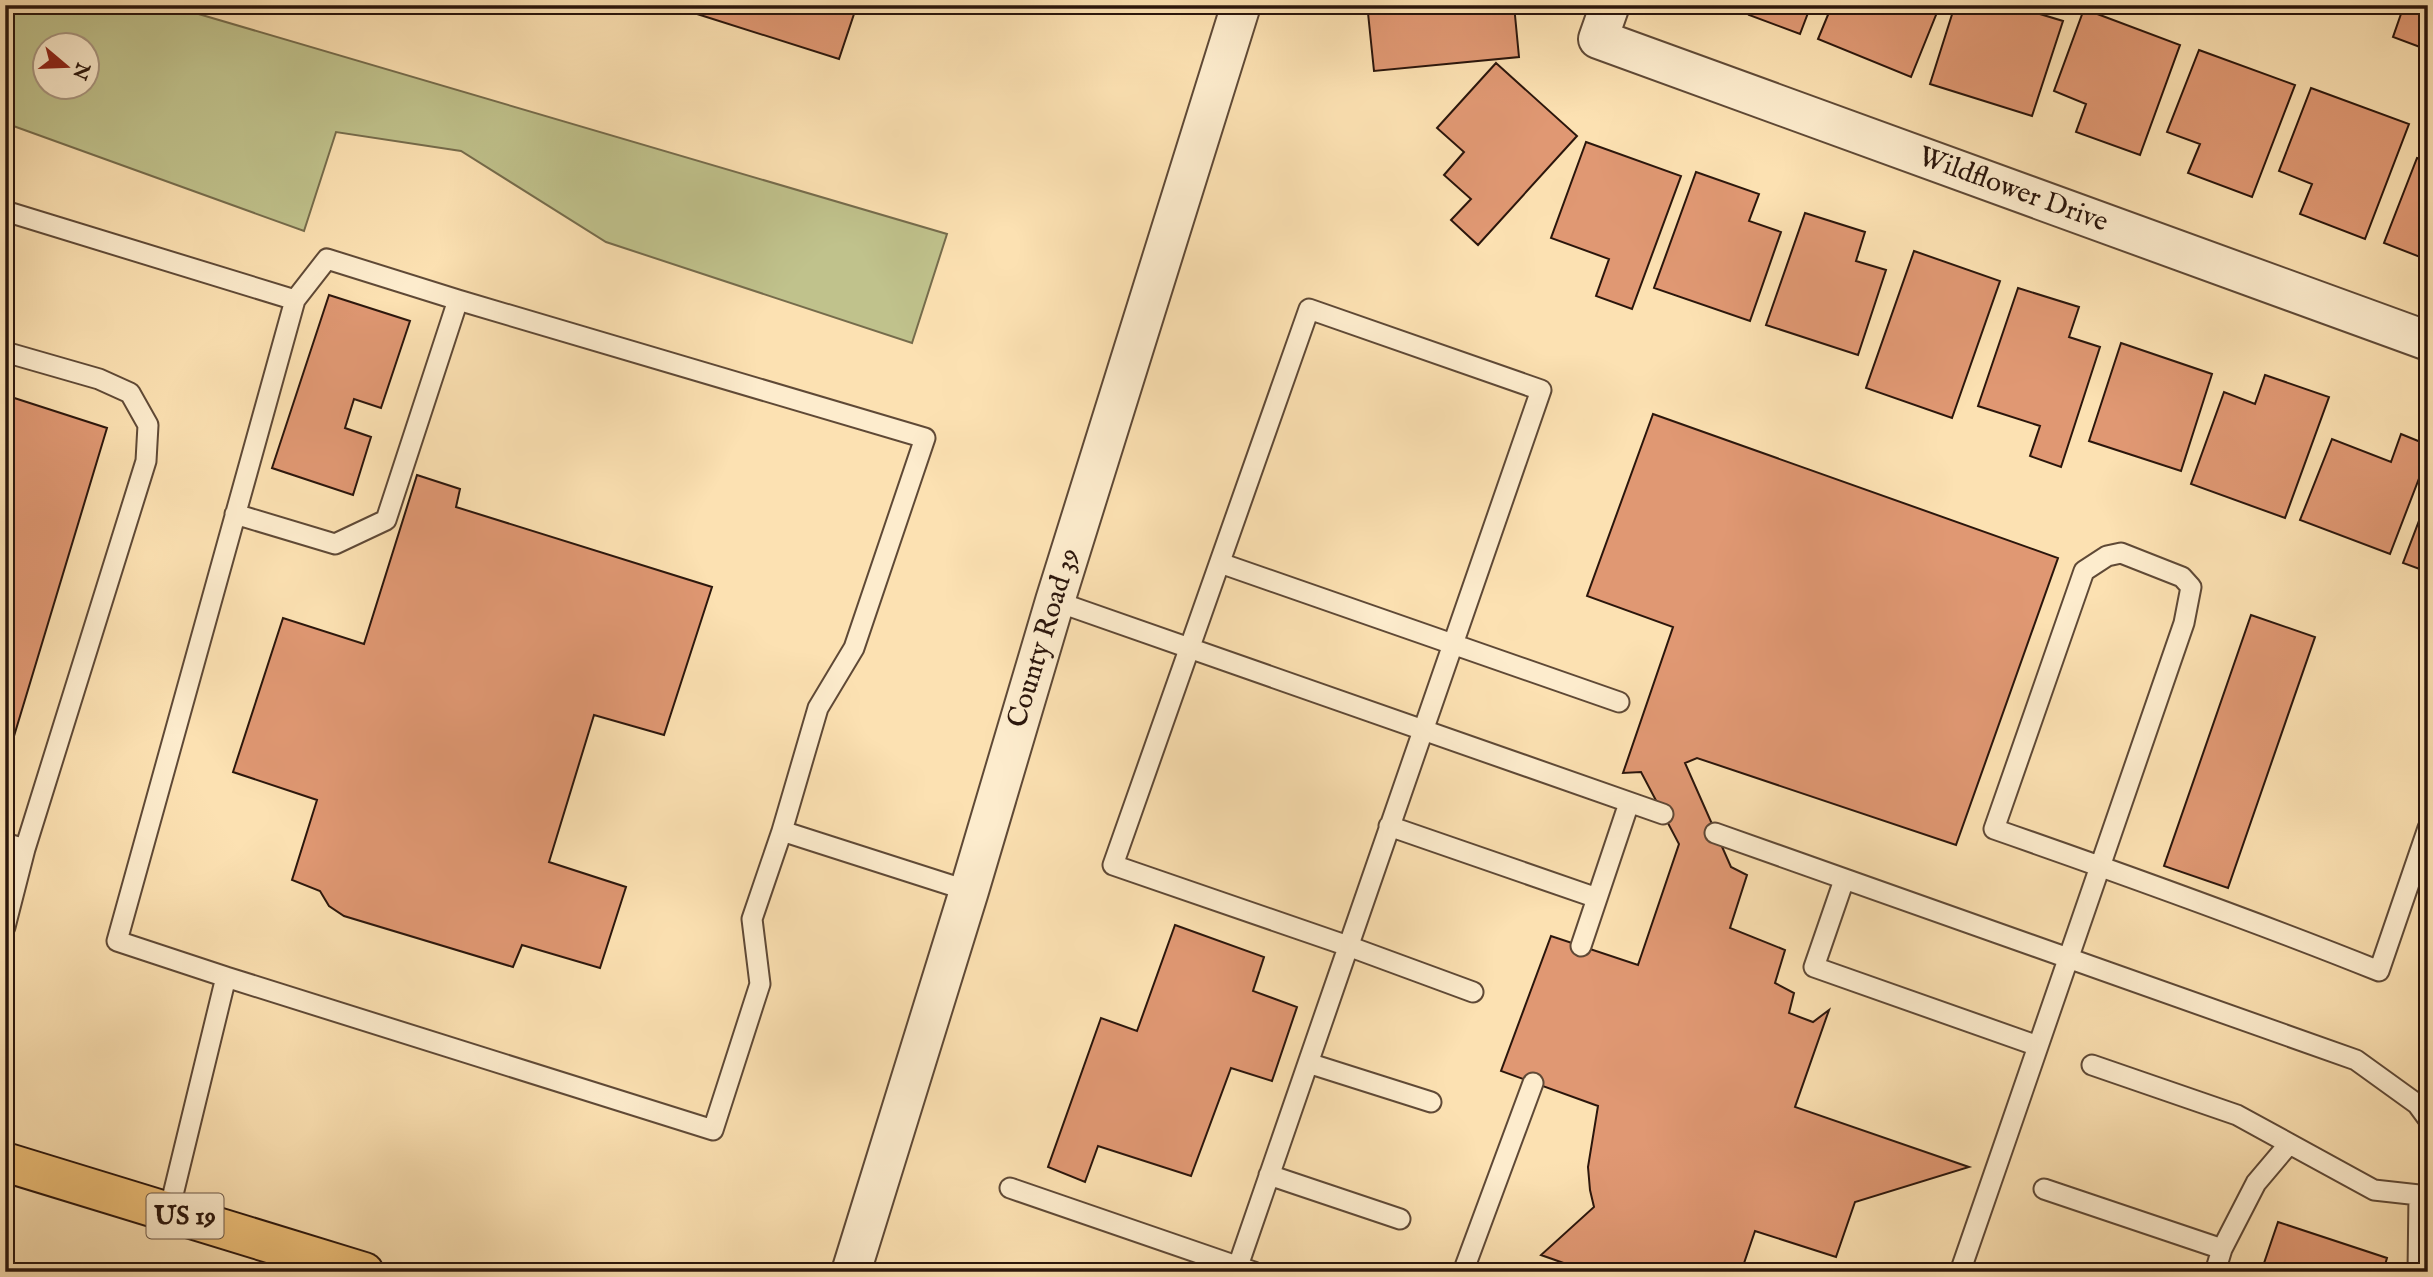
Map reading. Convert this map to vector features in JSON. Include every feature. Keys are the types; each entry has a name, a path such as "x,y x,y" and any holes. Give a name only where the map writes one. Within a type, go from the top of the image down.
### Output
{"highway":[{"name":"US 19","path":"5,1162 364,1272"}],"street":[{"name":"County Road 39","path":"850,1272 1241,5"},
{"name":"Wildflower Drive","path":"1604,22 2428,341"}],"lane":[{"path":"5,211 295,300"},
{"path":"327,259 925,438 855,648 818,708 782,831 752,919 760,984 713,1130 117,941 295,300 327,259"},
{"path":"235,514 335,544 386,520 458,300"},
{"path":"1010,1188 1246,1269 1269,1175 1308,1063 1348,946 1389,826 1422,730 1541,390 1309,309 1113,865 1348,946 1473,992"},
{"path":"5,352 99,379 130,393 148,425 146,461 25,849 5,927"},
{"path":"1959,1272 2068,959 2100,866 2183,623 2191,587 2182,578 2121,553 2107,555 2084,571 1994,829 2100,866 2237,915 2379,971 2428,828"},
{"path":"1220,563 1619,702"},
{"path":"1055,601 1663,814"},
{"path":"1581,946 1629,803"},
{"path":"1389,826 1597,898"},
{"path":"782,831 969,891"},
{"path":"1715,833 2356,1060 2417,1104 2428,1119"},
{"path":"5,843 25,849"},
{"path":"1844,880 1814,967 2038,1045"},
{"path":"169,1211 226,977"},
{"path":"1308,1063 1431,1102"},
{"path":"2092,1065 2237,1115 2374,1190 2423,1195 2418,1272"},
{"path":"1462,1272 1533,1083"},
{"path":"2215,1272 2222,1249 2256,1183 2289,1144"},
{"path":"1269,1175 1400,1219"},
{"path":"2044,1189 2222,1249"}],"green space":[{"path":"5,5 168,5 947,234 912,343 606,242 461,151 336,132 304,231 5,123"}],"building":[{"path":"696,5 857,5 839,59 694,13"},
{"path":"1426,5 1514,5 1519,57 1374,71 1368,13"},
{"path":"1753,5 1811,5 1800,34 1749,15"},
{"path":"1832,5 1940,5 1911,77 1818,39"},
{"path":"1955,5 2010,5 2063,21 2032,116 1930,84"},
{"path":"2387,5 2428,5 2428,50 2393,37 2402,11"},
{"path":"2084,9 2180,45 2140,155 2076,132 2086,104 2054,91"},
{"path":"2199,50 2295,85 2252,197 2188,173 2200,144 2167,132"},
{"path":"1496,63 1577,136 1478,245 1451,220 1471,199 1444,175 1464,152 1437,128"},
{"path":"2311,88 2409,124 2365,239 2300,214 2312,184 2279,171"},
{"path":"1586,142 1681,176 1632,309 1596,296 1609,259 1551,238"},
{"path":"2417,158 2428,162 2428,260 2384,243"},
{"path":"1696,172 1759,194 1749,221 1781,232 1750,321 1654,288"},
{"path":"1805,213 1865,232 1856,261 1886,270 1858,355 1766,325"},
{"path":"1914,251 2000,281 1952,418 1866,388"},
{"path":"2018,288 2079,307 2069,337 2100,347 2061,467 2030,456 2040,426 1978,406"},
{"path":"329,295 410,321 381,408 354,399 345,428 371,437 353,495 272,468"},
{"path":"2121,343 2212,374 2181,471 2089,441"},
{"path":"2265,375 2329,397 2285,518 2191,484 2224,392 2255,404"},
{"path":"5,395 107,428 8,756 5,755"},
{"path":"1653,414 2058,558 1956,845 1697,758 1685,763 1731,867 1747,875 1730,928 1785,950 1775,983 1794,993 1789,1013 1813,1022 1829,1010 1795,1107 1969,1167 1855,1202 1836,1257 1755,1231 1741,1272 1589,1272 1541,1255 1594,1207 1588,1167 1598,1106 1501,1071 1551,936 1638,965 1679,844 1641,772 1623,773 1673,627 1587,596"},
{"path":"2401,434 2428,445 2428,455 2390,554 2300,520 2332,439 2391,462"},
{"path":"417,475 460,489 456,507 712,587 664,735 594,715 549,862 626,887 600,968 522,945 513,967 344,916 329,906 320,891 292,880 317,800 233,772 283,618 364,644"},
{"path":"2428,497 2428,572 2403,563"},
{"path":"2251,615 2315,637 2228,888 2164,866"},
{"path":"1175,925 1264,957 1253,991 1297,1007 1272,1081 1231,1068 1191,1176 1098,1146 1085,1182 1048,1167 1101,1018 1137,1031"},
{"path":"2278,1222 2387,1258 2383,1272 2261,1272"}]}
